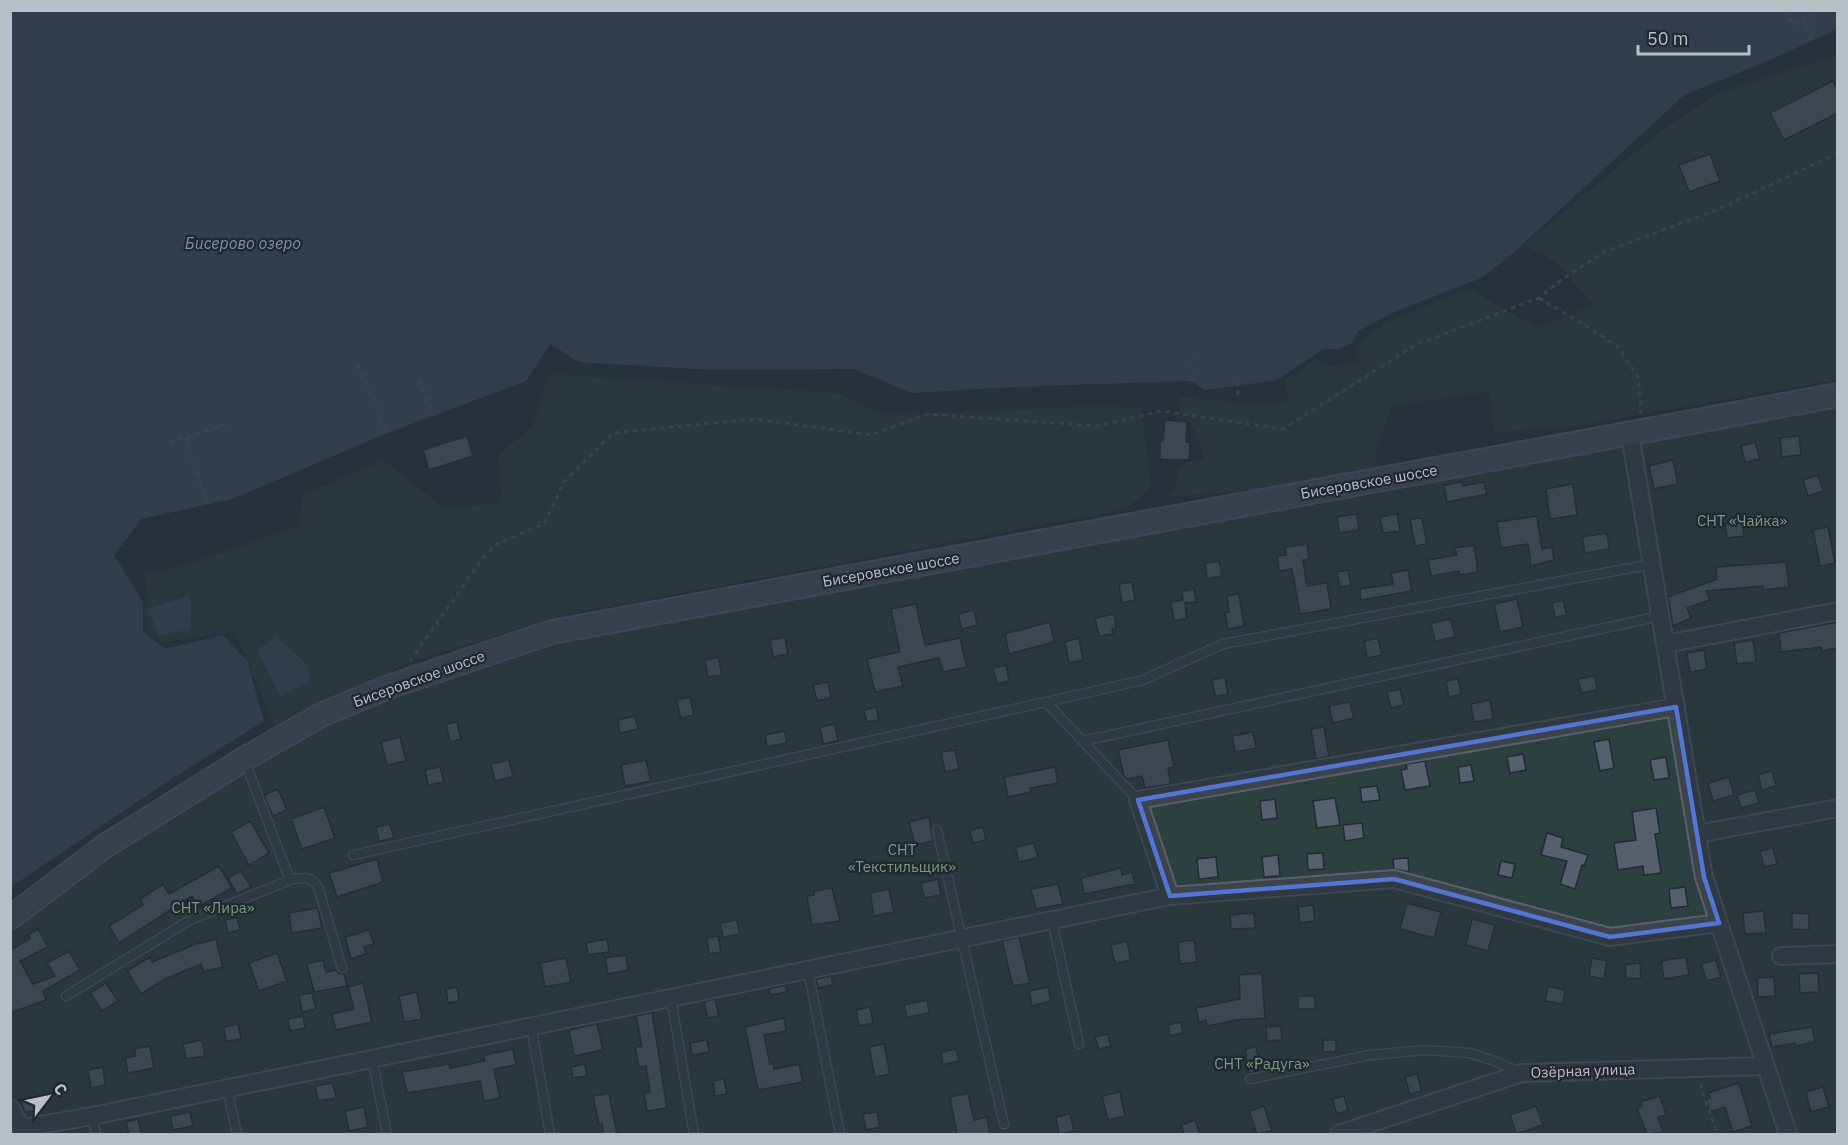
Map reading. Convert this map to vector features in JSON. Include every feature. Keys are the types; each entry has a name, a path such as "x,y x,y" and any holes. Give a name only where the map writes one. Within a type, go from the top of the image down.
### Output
{"main road":[{"name":"Бисеровское шоссе","path":"10,918 105,846 244,759 321,715 391,686 552,632 1838,395"}],"street":[{"path":"1637,432 1652,564 1704,877 1788,1134"},
{"path":"1665,644 1838,611"},
{"path":"1170,896 1138,800 1676,708"},
{"path":"1697,834 1838,808"},
{"path":"10,1108 16,1129 92,1116 1170,896 1394,879 1610,937 1719,923"},
{"path":"1781,956 1838,954"},
{"name":"Озёрная улица","path":"1339,1134 1522,1073 1765,1066"}],"lane":[{"path":"353,855 1143,680 1223,644 1652,564"},
{"path":"1083,741 1660,616"},
{"path":"1046,702 1138,800"},
{"path":"244,759 290,880"},
{"path":"937,830 1004,1124"},
{"path":"66,996 190,920 290,880 306,877 314,881 318,887 342,968"},
{"path":"1052,920 1079,1044"},
{"path":"808,970 840,1134"},
{"path":"671,998 694,1134"},
{"path":"531,1026 550,1134"},
{"path":"1250,1079 1371,1054 1424,1050 1470,1053 1522,1073"},
{"path":"372,1058 387,1134"},
{"path":"227,1088 237,1134"},
{"path":"92,1116 96,1134"}],"path":[{"path":"1785,10 1793,25 1813,15 1811,10"},
{"path":"1803,20 1812,41"},
{"path":"409,661 482,559 498,544 544,524 564,482 613,433 754,419 872,435 928,414 1097,426 1161,411 1283,429 1417,344 1539,298 1564,278 1604,252 1719,209 1838,153"},
{"path":"1539,298 1601,335 1620,350 1639,379 1637,432"},
{"path":"1191,381 1193,353"},
{"path":"358,365 387,433"},
{"path":"1238,376 1238,396"},
{"path":"419,380 433,416"},
{"path":"170,442 227,424"},
{"path":"186,437 208,505"},
{"path":"1695,1068 1717,1134"}],"highlighted area":[{"path":"1676,707 1704,877 1719,923 1610,937 1394,879 1170,896 1138,800"}],"green space":[{"path":"1837,55 1837,380 1575,426 1495,433 1489,392 1392,406 1375,450 1378,468 1238,492 1168,497 1177,481 1178,469 1184,463 1203,460 1196,433 1179,410 1181,397 1255,404 1289,401 1285,381 1316,359 1337,368 1359,361 1359,342 1387,322 1469,289 1537,328 1594,305 1556,262 1524,245 1665,128 1719,93"},
{"path":"549,374 838,393 884,415 1097,406 1141,408 1151,487 1126,509 556,617 408,663 275,726 235,632 162,642 148,631 145,613 148,598 144,574 183,566 299,526 303,495 383,460 444,508 501,503 499,454 532,427"},
{"name":"СНТ «Текстильщик»","path":"1837,406 1837,1134 11,1134 11,931 110,854 247,768 326,724 395,695 554,642"}],"water":[{"name":"Бисерово озеро","path":"11,10 1837,10 1838,29 1684,95 1512,254 1481,278 1394,312 1358,331 1353,342 1340,349 1323,349 1277,380 1205,390 1191,381 912,393 854,369 714,370 579,362 550,344 526,381 387,433 232,499 141,519 114,555 143,602 143,632 165,649 223,635 247,661 264,721 165,783 11,887"},
{"path":"189,596 191,601 190,629 159,636 148,609"},
{"path":"277,637 306,664 311,680 280,696 257,650"}],"building":[{"path":"1833,81 1838,91 1838,113 1784,140 1770,113"},
{"path":"1710,154 1720,181 1689,192 1679,165"},
{"path":"1165,420 1187,422 1186,442 1190,443 1189,460 1160,459 1160,441 1163,441"},
{"path":"467,436 473,456 429,470 423,450"},
{"path":"1799,436 1801,455 1782,457 1780,438"},
{"path":"1755,442 1760,459 1745,462 1741,446"},
{"path":"1673,460 1678,484 1654,489 1649,466"},
{"path":"1818,475 1823,491 1808,496 1803,480"},
{"path":"1462,482 1463,486 1484,482 1487,494 1447,502 1444,485"},
{"path":"1573,484 1577,515 1550,519 1546,489"},
{"path":"1357,514 1359,530 1339,533 1337,517"},
{"path":"1397,514 1400,531 1383,533 1380,517"},
{"path":"1537,516 1542,549 1552,547 1554,560 1531,566 1528,544 1501,548 1497,522"},
{"path":"1422,518 1427,544 1415,546 1410,519"},
{"path":"1742,521 1744,536 1727,538 1725,524"},
{"path":"1828,527 1835,563 1820,566 1813,530"},
{"path":"1607,533 1609,549 1585,553 1582,537"},
{"path":"1307,544 1309,559 1303,560 1307,586 1327,583 1331,609 1300,614 1292,569 1279,571 1277,556 1286,555 1285,547"},
{"path":"1474,545 1478,572 1460,575 1459,571 1431,576 1428,560 1457,555 1455,548"},
{"path":"1219,561 1222,576 1207,579 1205,563"},
{"path":"1786,562 1789,587 1763,590 1763,586 1706,591 1710,600 1687,608 1691,618 1673,626 1668,597 1717,579 1716,567"},
{"path":"1348,570 1351,586 1340,587 1337,572"},
{"path":"1408,570 1412,591 1361,600 1360,589 1393,584 1391,573"},
{"path":"1132,582 1135,600 1122,603 1119,584"},
{"path":"1194,589 1196,602 1185,603 1187,618 1174,621 1171,602 1183,600 1182,591"},
{"path":"1239,594 1244,626 1228,629 1225,612 1229,612 1227,596"},
{"path":"1517,599 1523,627 1500,632 1494,604"},
{"path":"1563,600 1567,615 1555,617 1552,603"},
{"path":"916,604 925,645 960,638 967,667 943,672 939,658 898,667 903,686 875,692 867,659 900,652 891,609"},
{"path":"974,610 977,625 962,629 958,614"},
{"path":"1114,614 1116,628 1112,629 1113,634 1099,636 1095,618"},
{"path":"1451,619 1455,637 1435,641 1431,623"},
{"path":"1050,622 1054,642 1009,654 1005,634"},
{"path":"1838,622 1838,648 1822,651 1821,647 1781,652 1779,633"},
{"path":"785,637 788,654 773,657 770,640"},
{"path":"1079,638 1083,660 1069,663 1065,642"},
{"path":"1378,638 1382,655 1367,658 1364,641"},
{"path":"1753,640 1756,662 1737,664 1734,643"},
{"path":"1704,650 1707,669 1690,672 1687,653"},
{"path":"718,657 722,675 708,677 705,660"},
{"path":"1006,665 1009,681 997,684 993,668"},
{"path":"1595,676 1597,690 1581,693 1578,679"},
{"path":"1225,677 1228,694 1215,696 1212,680"},
{"path":"1458,679 1461,694 1449,697 1446,681"},
{"path":"828,682 831,698 817,701 813,685"},
{"path":"1400,689 1404,705 1391,708 1387,692"},
{"path":"690,697 694,715 681,718 676,700"},
{"path":"1490,700 1493,719 1474,722 1471,704"},
{"path":"1350,702 1354,718 1333,723 1329,706"},
{"path":"876,707 879,720 867,722 864,710"},
{"path":"635,716 638,729 620,733 618,720"},
{"path":"457,722 461,739 450,742 446,724"},
{"path":"835,724 838,741 823,744 820,727"},
{"path":"1324,727 1329,756 1316,759 1311,729"},
{"path":"785,731 787,743 767,747 765,735"},
{"path":"1253,732 1256,748 1235,752 1232,736"},
{"path":"400,737 406,761 387,765 381,742"},
{"path":"1609,739 1614,768 1600,771 1594,742"},
{"path":"1168,740 1174,767 1168,768 1171,784 1145,788 1142,776 1127,779 1124,776 1118,750"},
{"path":"955,750 959,769 945,772 941,752"},
{"path":"1523,754 1526,770 1510,773 1507,757"},
{"path":"1666,757 1669,778 1654,780 1650,760"},
{"path":"509,760 513,777 495,781 491,764"},
{"path":"646,760 651,781 625,786 621,765"},
{"path":"1425,761 1430,786 1405,790 1401,770 1407,769 1406,764"},
{"path":"1471,765 1474,781 1460,783 1458,767"},
{"path":"440,767 444,782 428,785 425,770"},
{"path":"1055,767 1058,783 1030,788 1031,792 1008,797 1004,777"},
{"path":"1772,771 1776,786 1762,790 1758,775"},
{"path":"1729,777 1734,795 1713,801 1708,783"},
{"path":"1377,786 1380,800 1362,802 1360,788"},
{"path":"278,789 287,810 273,816 264,795"},
{"path":"1755,790 1759,803 1741,808 1737,795"},
{"path":"1335,798 1340,825 1317,828 1313,801"},
{"path":"1275,799 1277,818 1262,820 1260,801"},
{"path":"324,807 335,838 302,849 291,819"},
{"path":"1656,808 1660,833 1655,834 1661,873 1644,875 1643,866 1618,870 1614,843 1636,840 1632,812"},
{"path":"929,817 933,841 915,845 909,822"},
{"path":"250,821 269,853 249,865 231,832"},
{"path":"1362,823 1364,838 1345,841 1343,825"},
{"path":"390,824 394,838 379,841 376,827"},
{"path":"983,827 986,840 973,843 970,830"},
{"path":"1547,833 1563,838 1561,847 1588,855 1584,866 1582,865 1575,889 1560,884 1567,861 1541,855"},
{"path":"1034,843 1038,858 1019,862 1015,847"},
{"path":"1773,848 1777,864 1764,867 1760,851"},
{"path":"1323,853 1324,869 1308,870 1307,854"},
{"path":"1278,855 1280,876 1264,877 1262,857"},
{"path":"1216,857 1218,877 1199,879 1197,859"},
{"path":"1408,858 1409,872 1394,869 1393,859"},
{"path":"377,859 383,882 337,897 329,873"},
{"path":"1501,861 1515,864 1512,878 1498,875"},
{"path":"219,866 232,888 198,907 192,896 119,943 109,926 143,905 140,899 163,884 169,894"},
{"path":"1121,868 1122,875 1132,872 1135,884 1084,894 1081,878"},
{"path":"241,871 251,887 237,894 228,878"},
{"path":"938,879 941,895 924,898 921,883"},
{"path":"1058,884 1063,904 1036,909 1031,889"},
{"path":"1685,887 1688,906 1671,908 1669,889"},
{"path":"832,888 840,921 812,925 807,896 814,895 814,891"},
{"path":"889,889 894,912 874,916 870,893"},
{"path":"1407,903 1441,912 1434,938 1400,929"},
{"path":"1313,905 1315,921 1300,923 1298,907"},
{"path":"318,908 322,928 292,933 289,913"},
{"path":"1764,911 1766,933 1745,934 1743,913"},
{"path":"1254,913 1255,928 1231,929 1230,915"},
{"path":"1792,913 1809,914 1809,930 1792,929"},
{"path":"237,917 240,930 228,933 225,920"},
{"path":"1472,919 1495,925 1488,951 1466,945"},
{"path":"737,920 740,934 723,937 720,923"},
{"path":"38,929 48,947 20,961 33,984 55,976 47,963 69,951 80,970 43,991 46,1000 10,1013 10,946 12,949 30,939 28,935"},
{"path":"369,930 374,944 364,947 366,954 351,959 345,937"},
{"path":"718,936 721,952 709,954 707,938"},
{"path":"1019,937 1030,983 1013,986 1002,941"},
{"path":"216,939 223,967 203,972 201,964 165,979 141,994 127,971 150,957 152,962 196,944"},
{"path":"607,939 609,952 588,955 586,943"},
{"path":"1194,940 1197,962 1180,964 1178,942"},
{"path":"1127,941 1131,960 1115,964 1111,945"},
{"path":"277,953 287,981 259,991 249,963"},
{"path":"626,955 628,970 608,974 605,958"},
{"path":"1686,957 1689,975 1664,979 1661,961"},
{"path":"566,958 571,982 545,987 540,963"},
{"path":"1592,958 1607,961 1604,979 1589,976"},
{"path":"323,960 326,972 336,970 344,974 347,986 314,992 307,964"},
{"path":"1716,960 1721,977 1707,981 1701,964"},
{"path":"1640,963 1641,978 1626,979 1625,965"},
{"path":"1262,973 1265,1018 1236,1020 1207,1026 1206,1020 1199,1022 1196,1008 1240,999 1239,975"},
{"path":"1818,973 1819,992 1800,993 1799,974"},
{"path":"831,976 833,985 818,988 816,979"},
{"path":"1774,977 1775,996 1758,997 1757,978"},
{"path":"106,983 118,1001 102,1011 90,993"},
{"path":"363,983 372,1022 336,1030 332,1014 354,1009 348,987"},
{"path":"786,985 787,992 770,995 769,989"},
{"path":"1548,986 1565,990 1563,1004 1545,1001"},
{"path":"457,987 459,1001 448,1003 446,989"},
{"path":"1048,987 1051,1001 1032,1006 1029,991"},
{"path":"417,992 422,1019 404,1022 399,996"},
{"path":"312,993 316,1009 302,1012 299,995"},
{"path":"1298,996 1315,996 1315,1009 1298,1009"},
{"path":"715,999 719,1016 708,1018 704,1002"},
{"path":"927,1000 929,1013 907,1017 904,1005"},
{"path":"870,1007 873,1023 859,1026 856,1010"},
{"path":"652,1012 667,1108 647,1111 644,1093 650,1092 646,1066 639,1067 635,1047 642,1046 636,1016"},
{"path":"303,1016 305,1028 290,1031 288,1019"},
{"path":"784,1018 786,1031 764,1035 770,1064 773,1064 774,1069 799,1064 803,1082 758,1090 745,1027"},
{"path":"1181,1022 1183,1033 1170,1036 1168,1025"},
{"path":"238,1024 241,1039 226,1041 224,1027"},
{"path":"597,1024 603,1050 574,1056 569,1030"},
{"path":"1281,1026 1282,1040 1267,1041 1266,1027"},
{"path":"1812,1027 1815,1042 1772,1047 1769,1034"},
{"path":"1108,1034 1111,1046 1099,1049 1095,1037"},
{"path":"202,1040 205,1056 186,1059 183,1044"},
{"path":"707,1040 709,1052 692,1055 690,1043"},
{"path":"1323,1040 1336,1040 1336,1052 1323,1052"},
{"path":"884,1044 890,1074 875,1077 869,1047"},
{"path":"150,1046 154,1068 128,1073 125,1058 136,1056 134,1049"},
{"path":"1256,1047 1261,1070 1249,1073 1245,1049"},
{"path":"513,1049 516,1065 494,1069 500,1098 484,1101 480,1081 407,1093 402,1072 449,1064 450,1068 485,1061 484,1055"},
{"path":"956,1049 959,1061 943,1065 941,1052"},
{"path":"585,1064 587,1076 573,1078 571,1067"},
{"path":"103,1067 105,1085 91,1088 88,1070"},
{"path":"1417,1074 1422,1091 1410,1094 1405,1077"},
{"path":"724,1079 727,1094 715,1096 713,1081"},
{"path":"333,1083 336,1098 318,1101 315,1086"},
{"path":"1739,1083 1752,1126 1733,1132 1725,1107 1710,1112 1706,1099 1710,1098 1708,1093"},
{"path":"1823,1087 1829,1107 1811,1112 1806,1092"},
{"path":"1120,1092 1125,1116 1108,1120 1102,1096"},
{"path":"609,1093 617,1134 603,1134 593,1096"},
{"path":"968,1093 974,1120 987,1117 990,1134 957,1134 950,1097"},
{"path":"1344,1096 1348,1110 1337,1114 1332,1099"},
{"path":"1660,1096 1666,1115 1658,1117 1663,1132 1647,1134 1637,1108 1642,1106 1640,1102"},
{"path":"39,1097 41,1110 25,1112 20,1100"},
{"path":"1264,1106 1272,1131 1257,1134 1249,1111"},
{"path":"1536,1106 1543,1125 1516,1134 1510,1115"},
{"path":"364,1107 368,1127 349,1131 345,1111"},
{"path":"190,1112 193,1126 173,1130 170,1116"},
{"path":"877,1112 880,1127 866,1130 863,1114"},
{"path":"1070,1114 1074,1131 1059,1134 1056,1117"},
{"path":"138,1119 141,1134 129,1134 126,1122"},
{"path":"1195,1120 1200,1134 1184,1134 1181,1125"}],"park label":[{"name":"СНТ «Чайка»","path":"1742,521"},
{"name":"СНТ «Лира»","path":"213,908"},
{"name":"СНТ «Радуга»","path":"1262,1064"}]}
